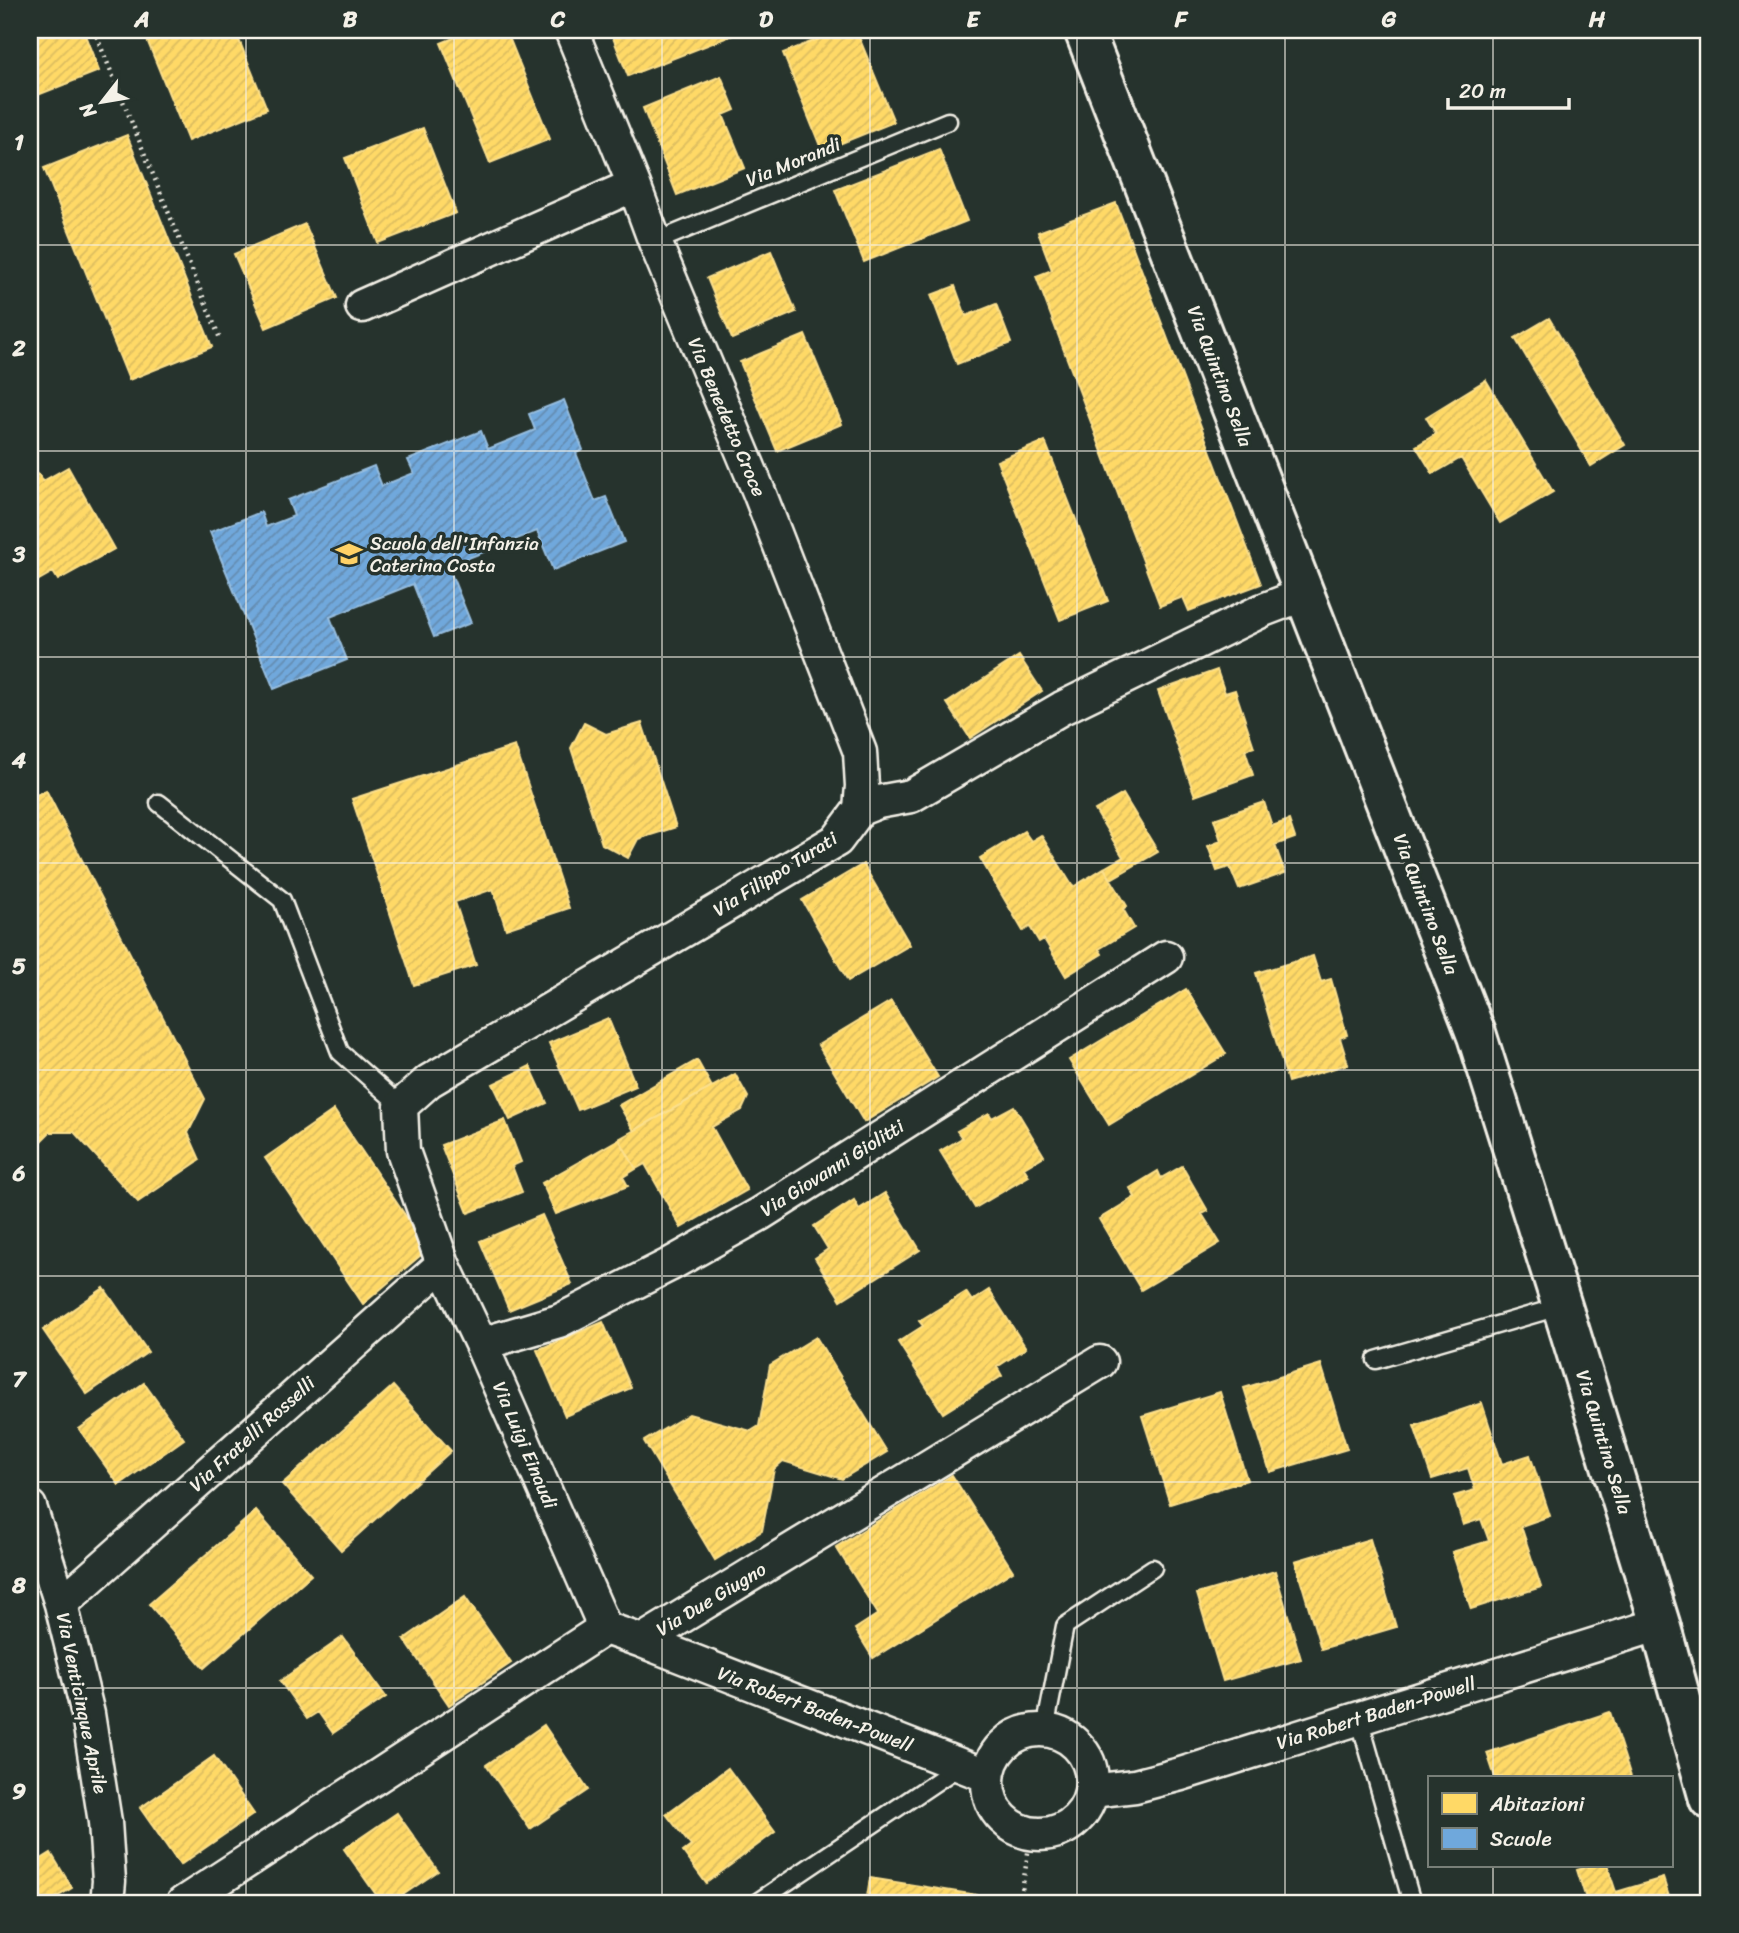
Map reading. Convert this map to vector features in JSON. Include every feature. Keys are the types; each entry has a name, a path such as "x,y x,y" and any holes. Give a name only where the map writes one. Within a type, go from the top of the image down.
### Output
{"street":[{"name":"Via Benedetto Croce","path":"571,30 655,242 759,492 860,752 860,808"},
{"name":"Via Quintino Sella","path":"1084,30 1477,1036 1660,1624 1709,1799"},
{"path":"362,306 634,186"},
{"path":"860,808 911,796 1062,708 1263,610 1305,594"},
{"name":"Via Filippo Turati","path":"401,1106 429,1081 837,840 860,808"},
{"name":"Via Giovanni Giolitti","path":"481,1345 559,1321 670,1265 760,1214 1166,957"},
{"path":"401,1106 403,1151 443,1264"},
{"name":"Via Luigi Einaudi","path":"443,1264 604,1628"},
{"name":"Via Fratelli Rosselli","path":"61,1604 443,1264"},
{"name":"Via Due Giugno","path":"604,1628 642,1641 1100,1362"},
{"name":"Via Venticinque Aprile","path":"30,1507 61,1604 88,1714 105,1822 109,1881 107,1903"},
{"name":"Via Robert Baden-Powell","path":"1091,1791 1135,1786 1181,1774 1660,1624"},
{"path":"183,1903 604,1628"},
{"name":"Via Robert Baden-Powell","path":"642,1641 974,1771"},
{"path":"1045,1730 1062,1735 1077,1746 1087,1760 1092,1778 1091,1791 1082,1812 1069,1825 1053,1833 1031,1834 1004,1820 994,1808 989,1793 974,1771 992,1760 1001,1747 1013,1737 1029,1731 1045,1730"}],"lane":[{"name":"Via Morandi","path":"655,242 948,121"},
{"path":"159,803 282,900 340,1052 401,1106"},
{"path":"1376,1360 1562,1306"},
{"path":"1045,1730 1065,1626 1153,1568"},
{"path":"1359,1718 1412,1903"},
{"path":"756,1903 974,1771"}],"path":[{"path":"94,30 220,341"},
{"path":"1020,1903 1031,1834"}],"building: Abitazioni":[{"path":"30,30 83,30 99,71 30,98"},
{"path":"143,30 235,30 267,109 188,141"},
{"path":"473,30 506,30 550,139 490,163 441,43"},
{"path":"610,30 740,30 741,32 628,76"},
{"path":"841,30 856,30 894,122 822,151 783,53"},
{"path":"721,76 735,110 723,115 745,168 677,195 643,108"},
{"path":"423,128 456,213 378,243 345,158"},
{"path":"127,135 212,347 129,380 44,168"},
{"path":"939,149 967,221 864,262 835,190"},
{"path":"1116,203 1261,584 1189,611 1183,597 1160,606 1036,276 1052,270 1038,232"},
{"path":"305,224 337,298 266,328 234,254"},
{"path":"771,251 796,312 732,339 707,278"},
{"path":"955,286 966,316 996,304 1011,343 957,364 931,295"},
{"path":"1549,318 1625,445 1591,466 1515,338"},
{"path":"805,335 842,424 777,451 740,362"},
{"path":"1486,380 1553,492 1500,523 1461,458 1433,474 1416,446 1436,434 1426,417"},
{"path":"1045,441 1108,601 1060,620 997,461"},
{"path":"68,467 114,549 58,580 53,572 30,585 30,478 38,474 43,481"},
{"path":"1019,656 1042,691 970,738 947,703"},
{"path":"1217,670 1225,693 1235,690 1254,747 1245,750 1253,775 1195,796 1158,691"},
{"path":"584,723 606,734 642,723 676,827 638,839 628,858 602,844 571,748"},
{"path":"515,746 569,908 506,929 493,889 455,902 476,965 414,985 352,799"},
{"path":"46,790 205,1099 188,1133 200,1160 138,1202 74,1132 50,1132 30,1152 30,798"},
{"path":"1123,794 1158,852 1111,879 1104,868 1123,857 1095,810"},
{"path":"1264,802 1272,826 1289,820 1295,838 1275,845 1285,873 1239,889 1230,867 1217,871 1208,846 1221,841 1214,819"},
{"path":"1024,831 1031,841 1041,835 1073,887 1104,868 1127,906 1123,909 1134,928 1099,949 1102,954 1066,976 1044,939 1039,942 1030,927 1023,931 980,858"},
{"path":"863,864 910,945 848,981 802,900"},
{"path":"1313,956 1321,982 1331,979 1347,1035 1340,1038 1348,1064 1288,1082 1256,973"},
{"path":"1186,989 1226,1054 1109,1125 1069,1060"},
{"path":"891,1001 938,1077 864,1122 818,1045"},
{"path":"608,1018 636,1086 578,1110 549,1043"},
{"path":"697,1060 712,1087 634,1131 619,1105"},
{"path":"530,1066 547,1103 510,1120 493,1084"},
{"path":"735,1074 748,1097 742,1110 712,1127 747,1190 681,1228 645,1164 636,1169 619,1139"},
{"path":"1014,1106 1044,1156 1024,1168 1029,1176 975,1208 940,1151 962,1138 957,1131 989,1113 992,1118"},
{"path":"334,1110 428,1249 363,1304 265,1158"},
{"path":"505,1120 521,1162 512,1166 522,1192 468,1213 441,1145"},
{"path":"619,1139 636,1169 623,1177 628,1186 556,1214 542,1183"},
{"path":"1182,1166 1208,1211 1202,1214 1220,1243 1141,1290 1099,1219 1135,1197 1130,1188 1158,1171 1161,1178"},
{"path":"885,1193 920,1250 841,1300 815,1258 828,1249 814,1226 854,1200 859,1209"},
{"path":"542,1215 572,1284 509,1310 480,1241"},
{"path":"104,1288 148,1352 87,1394 43,1330"},
{"path":"989,1290 1026,1348 997,1367 1002,1376 943,1413 898,1342 923,1326 919,1321 966,1292 972,1301"},
{"path":"603,1322 631,1388 565,1416 537,1350"},
{"path":"816,1337 887,1452 842,1479 783,1461 774,1469 762,1531 715,1560 644,1441 689,1414 751,1431 759,1426 770,1365"},
{"path":"1321,1364 1347,1449 1270,1472 1244,1388"},
{"path":"144,1383 184,1439 119,1485 79,1429"},
{"path":"393,1386 451,1451 341,1550 282,1484"},
{"path":"1220,1392 1247,1480 1170,1504 1142,1416"},
{"path":"1482,1403 1502,1464 1530,1455 1550,1516 1521,1526 1541,1587 1471,1609 1452,1552 1489,1541 1481,1519 1463,1525 1454,1496 1475,1490 1468,1468 1432,1479 1414,1426"},
{"path":"952,1475 1013,1571 873,1658 855,1629 878,1614 836,1547"},
{"path":"256,1511 311,1575 204,1668 149,1604"},
{"path":"1370,1539 1396,1627 1321,1649 1295,1561"},
{"path":"1275,1571 1301,1659 1223,1681 1197,1594"},
{"path":"465,1597 511,1663 449,1705 404,1639"},
{"path":"343,1637 386,1697 333,1733 318,1712 307,1719 280,1681"},
{"path":"1610,1712 1631,1776 1495,1776 1487,1753"},
{"path":"544,1725 588,1790 530,1829 486,1765"},
{"path":"214,1756 254,1814 180,1865 140,1808"},
{"path":"728,1768 775,1832 706,1883 683,1852 691,1846 666,1814"},
{"path":"397,1813 438,1871 391,1903 382,1903 344,1849"},
{"path":"51,1853 72,1888 47,1903 30,1903 30,1866"},
{"path":"1608,1867 1616,1892 1663,1878 1671,1903 1573,1903 1586,1899 1577,1870"},
{"path":"870,1878 977,1895 976,1903 866,1903"}],"building: Scuole":[{"name":"Scuola dell'Infanzia Caterina Costa","path":"564,400 583,450 576,453 595,501 606,497 624,542 553,570 537,531 448,566 471,623 434,637 413,584 330,617 347,660 274,689 210,532 261,512 266,527 294,516 288,500 374,466 382,486 414,473 408,460 481,431 488,449 535,430 529,414"}],"place":[{"name":"Scuola dell'Infanzia Caterina Costa","path":"349,554"}]}
